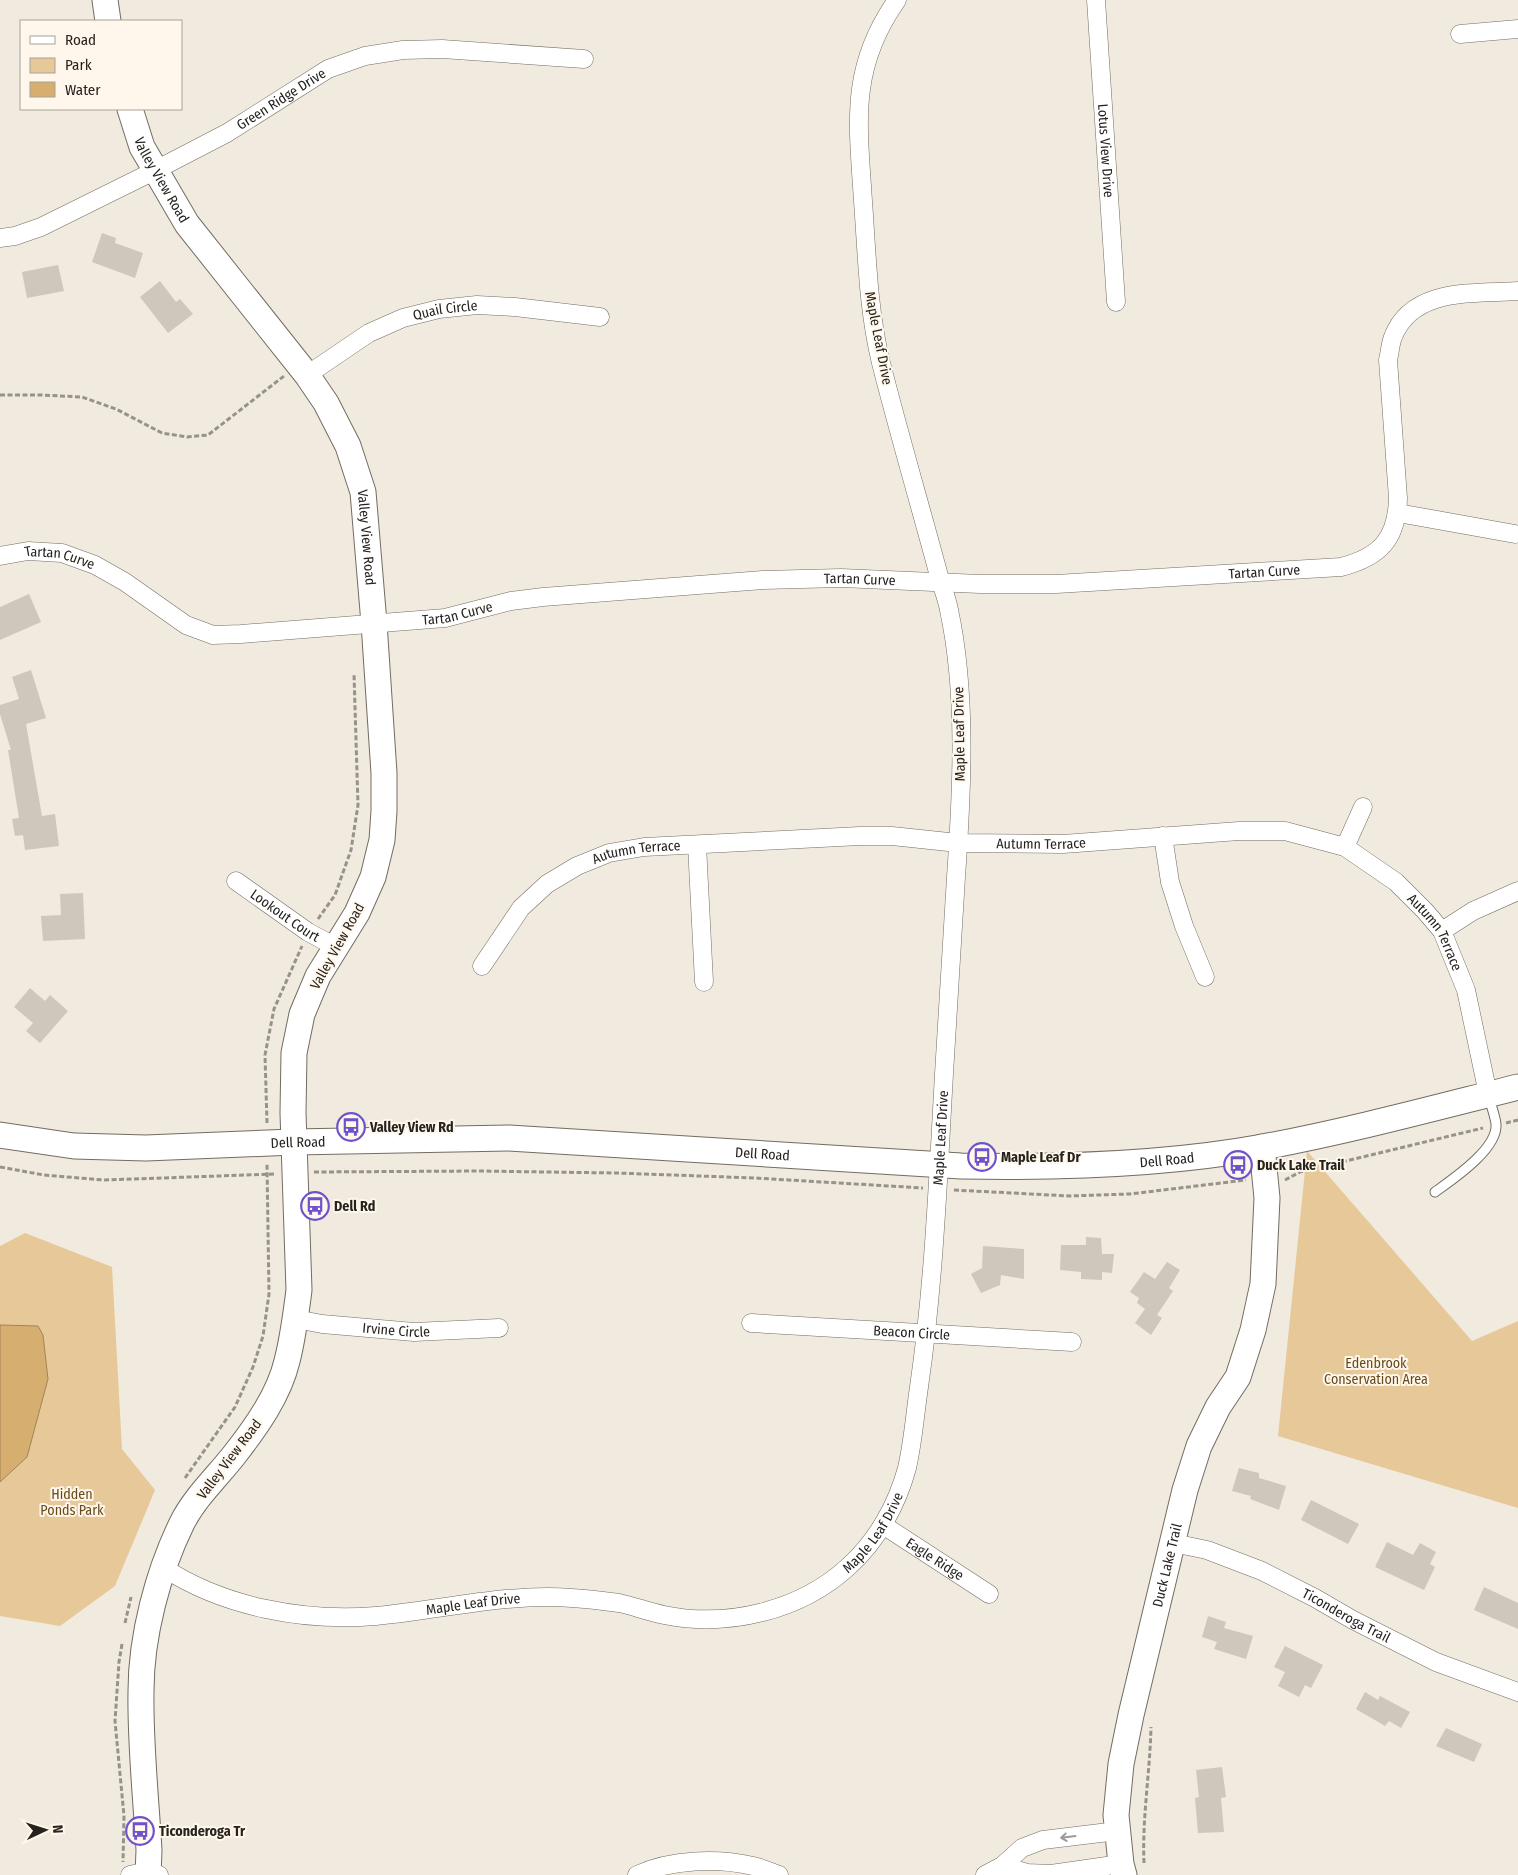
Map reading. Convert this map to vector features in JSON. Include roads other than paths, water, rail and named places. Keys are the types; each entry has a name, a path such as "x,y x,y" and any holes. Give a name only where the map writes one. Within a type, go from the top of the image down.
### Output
{"street":[{"path":"105,0 108,20"},
{"name":"Maple Leaf Drive","path":"164,1568 188,1583 243,1603 286,1613 329,1616 373,1616 474,1601 524,1596 573,1598 621,1604 668,1616 706,1620 745,1617 782,1606 817,1590 848,1567 874,1538 894,1506 907,1468 927,1333 958,843 961,737 958,672 948,607 880,358 870,292 859,139 859,100 866,62 880,24 897,0"},
{"name":"Lotus View Drive","path":"1096,0 1116,302"},
{"path":"1460,34 1518,29"},
{"name":"Green Ridge Drive","path":"0,238 14,236 41,227 156,170 227,133 328,69 365,56 403,50 442,48 584,59"},
{"name":"Valley View Road","path":"130,110 142,147 186,224 303,370 326,403 348,446 363,492 384,774 382,840 373,878 357,913 318,976 302,1014 294,1054 292,1090 299,1290 296,1319 287,1363 258,1424 184,1521 164,1568 153,1602 145,1644 141,1690 149,1850 141,1872"},
{"name":"Tartan Curve","path":"0,556 28,551 62,554 95,565 125,582 186,625 214,634 241,634 445,618 511,601 542,597 762,580 841,578 980,584 1056,584 1341,567 1360,562 1376,552 1390,536 1397,519 1398,498 1388,360 1393,337 1404,318 1422,304 1444,296 1518,291"},
{"name":"Quail Circle","path":"303,370 369,333 403,318 439,309 477,305 515,307 600,317"},
{"path":"1398,514 1515,534"},
{"path":"1345,846 1363,807"},
{"name":"Autumn Terrace","path":"482,966 521,908 547,884 577,866 609,853 644,847 860,836 892,836 958,843 1063,844 1240,831 1286,831 1345,846 1396,882 1442,931 1466,990 1488,1094"},
{"path":"1163,836 1170,882 1184,926 1205,977"},
{"path":"697,845 704,982"},
{"name":"Lookout Court","path":"236,881 308,932 336,947"},
{"path":"1442,931 1473,911 1518,891"},
{"name":"Dell Road","path":"0,1135 74,1146 146,1148 294,1142 509,1138 939,1165 1033,1168 1179,1158 1262,1147 1337,1131 1518,1087"},
{"name":"Duck Lake Trail","path":"1130,1868 1117,1831 1116,1815 1120,1764 1185,1490 1199,1446 1218,1407 1238,1377 1255,1321 1263,1284 1266,1254 1267,1198 1262,1147"},
{"name":"Irvine Circle","path":"296,1319 322,1324 414,1332 499,1328"},
{"name":"Beacon Circle","path":"751,1322 1072,1342"},
{"name":"Eagle Ridge","path":"883,1525 989,1594"},
{"name":"Ticonderoga Trail","path":"1173,1543 1206,1550 1262,1571 1436,1662 1518,1692"},
{"path":"985,1875 1002,1866 1022,1848 1043,1840 1117,1831"},
{"path":"638,1875 680,1863 718,1860 755,1866 779,1875"},
{"path":"1002,1866 1028,1873 1050,1874 1130,1868"}],"lane":[{"path":"1435,1192 1485,1152 1496,1125 1488,1094"}],"water":[{"path":"0,1325 38,1326 43,1335 48,1379 27,1457 0,1482"}],"place":[{"name":"Valley View Rd","path":"351,1127"},
{"name":"Maple Leaf Dr","path":"982,1157"},
{"name":"Duck Lake Trail","path":"1238,1165"},
{"name":"Dell Rd","path":"315,1206"},
{"name":"Ticonderoga Tr","path":"140,1831"}],"park label":[{"name":"Edenbrook Conservation Area","path":"1376,1372"},
{"name":"Hidden Ponds Park","path":"72,1502"}]}
